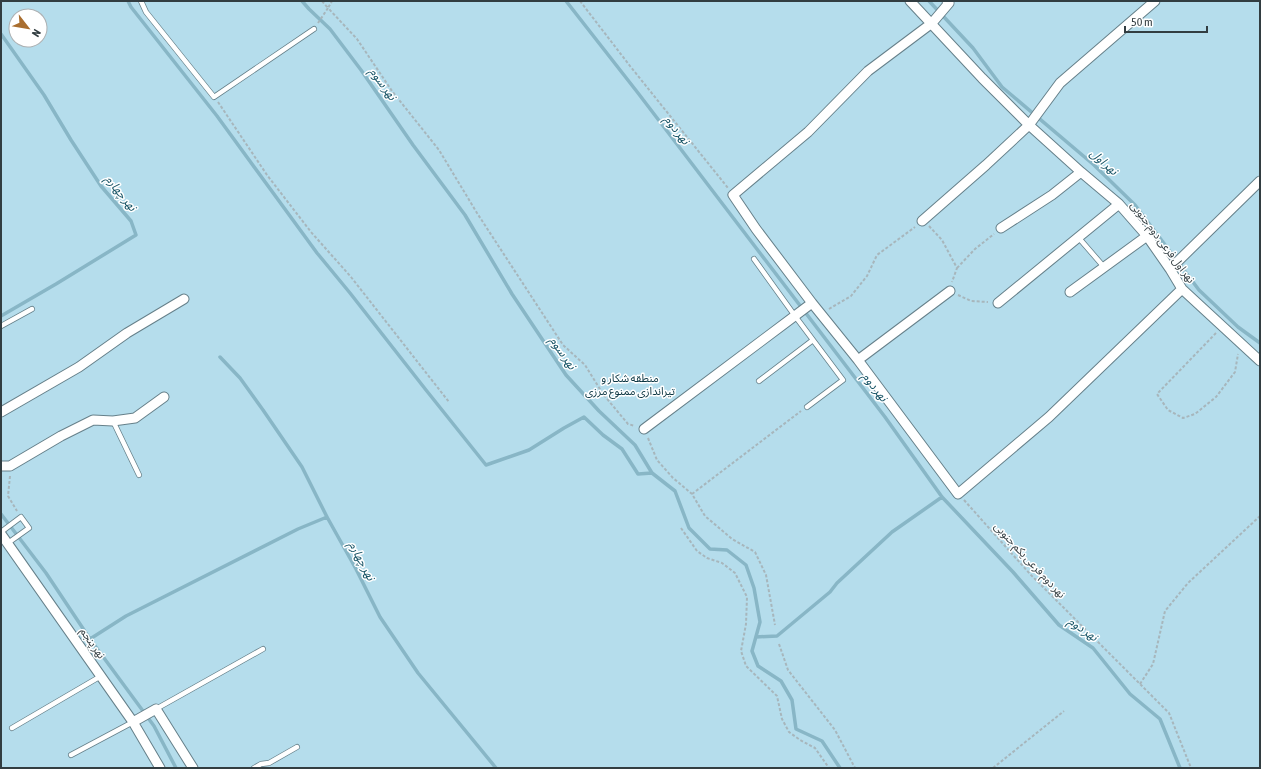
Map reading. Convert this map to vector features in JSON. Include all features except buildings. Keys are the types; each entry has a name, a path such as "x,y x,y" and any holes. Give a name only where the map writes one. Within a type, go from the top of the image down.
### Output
{"street":[{"name":"نهر اول فرعی دوم جنوبی","path":"910,1 934,21 982,78 1031,122 1081,172 1119,204 1172,267 1182,289 1260,361"},
{"path":"922,221 986,166 1031,122 1060,83 1155,1"},
{"path":"946,4 934,21 868,71 808,132 733,195 810,305 821,314 858,360 958,494 1049,417 1182,289"},
{"path":"1001,228 1052,195 1081,172"},
{"path":"1172,267 1260,181"},
{"path":"998,303 1119,204"},
{"path":"1070,292 1147,236"},
{"path":"858,360 950,291"},
{"path":"1,412 79,367 127,333 184,300"},
{"path":"644,429 810,305"},
{"path":"5,466 93,420 113,421 135,418 164,397"},
{"name":"نهر پنجم","path":"2,532 10,541 101,676 136,720 160,768"},
{"path":"136,720 154,711 193,768"}],"lane":[{"path":"141,1 146,12 214,96 314,29"},
{"path":"1078,237 1104,267"},
{"path":"754,259 797,315 813,340 843,380 807,407"},
{"path":"1,326 32,309"},
{"path":"759,381 813,340"},
{"path":"113,421 139,475"},
{"path":"2,532 21,517 29,528 10,541"},
{"path":"154,711 263,649"},
{"path":"12,728 101,676"},
{"path":"71,755 136,720"},
{"path":"254,768 269,762 296,747"}],"path":[{"path":"322,1 357,38 392,91 439,150 563,345 585,365 604,394 628,424 644,429 657,460 673,478 692,494 705,516 732,539 755,552 766,575 775,625"},
{"path":"314,29 325,15 332,1"},
{"path":"580,1 733,195"},
{"path":"214,96 267,175 310,232 351,277 449,402"},
{"path":"821,314 851,296 867,276 878,255 922,221 942,240 956,268"},
{"path":"998,303 971,301 950,291 956,268 974,250 1001,228"},
{"path":"1222,326 1157,394 1168,410 1183,418 1194,414 1216,397 1235,372 1240,344"},
{"path":"692,494 807,407"},
{"path":"5,466 8,496 21,517"},
{"name":"نهر دوم فرعی یکم جنوبی","path":"958,494 1030,574 1169,713 1191,768"},
{"path":"1140,684 1153,664 1165,611 1188,583 1260,516"},
{"path":"681,528 697,551 707,558 722,563 735,572 747,597 746,624 741,651 746,666 777,696 782,719 788,732 815,748 830,768"},
{"path":"779,644 788,670 834,730 855,768"},
{"path":"994,768 1064,711"}],"green space":[{"name":"منطقه شکار و تیراندازی ممنوع مرزی","path":"1,1 1260,1 1260,768 1,768"}],"waterway":[{"path":"128,1 131,7 217,116 317,253 486,465 529,450 584,417 603,435 622,449 638,474 652,473"},
{"name":"نهر سوم","path":"302,1 330,29 465,215 512,294 566,375 599,411 635,445 652,473 675,491 689,528 710,549 727,550 746,565 754,588 760,622 752,651 758,666 781,681 792,700 796,729 822,741 840,768"},
{"name":"نهر دوم","path":"566,1 885,417 942,497 1013,572 1059,625 1093,648 1130,694 1160,719 1180,768"},
{"name":"نهر اول","path":"929,1 973,48 1002,87 1094,165 1135,205 1199,290 1238,327 1260,343"},
{"name":"نهر چهارم","path":"1,34 44,95 101,186 131,221 136,235 1,316"},
{"name":"نهر چهارم","path":"220,357 240,378 302,467 380,617 418,673 496,768"},
{"path":"756,637 777,636 830,592 837,583 892,532 942,497"},
{"path":"1,514 46,573 90,639 154,726 176,768"},
{"path":"90,639 126,616 298,529 327,517"}]}
